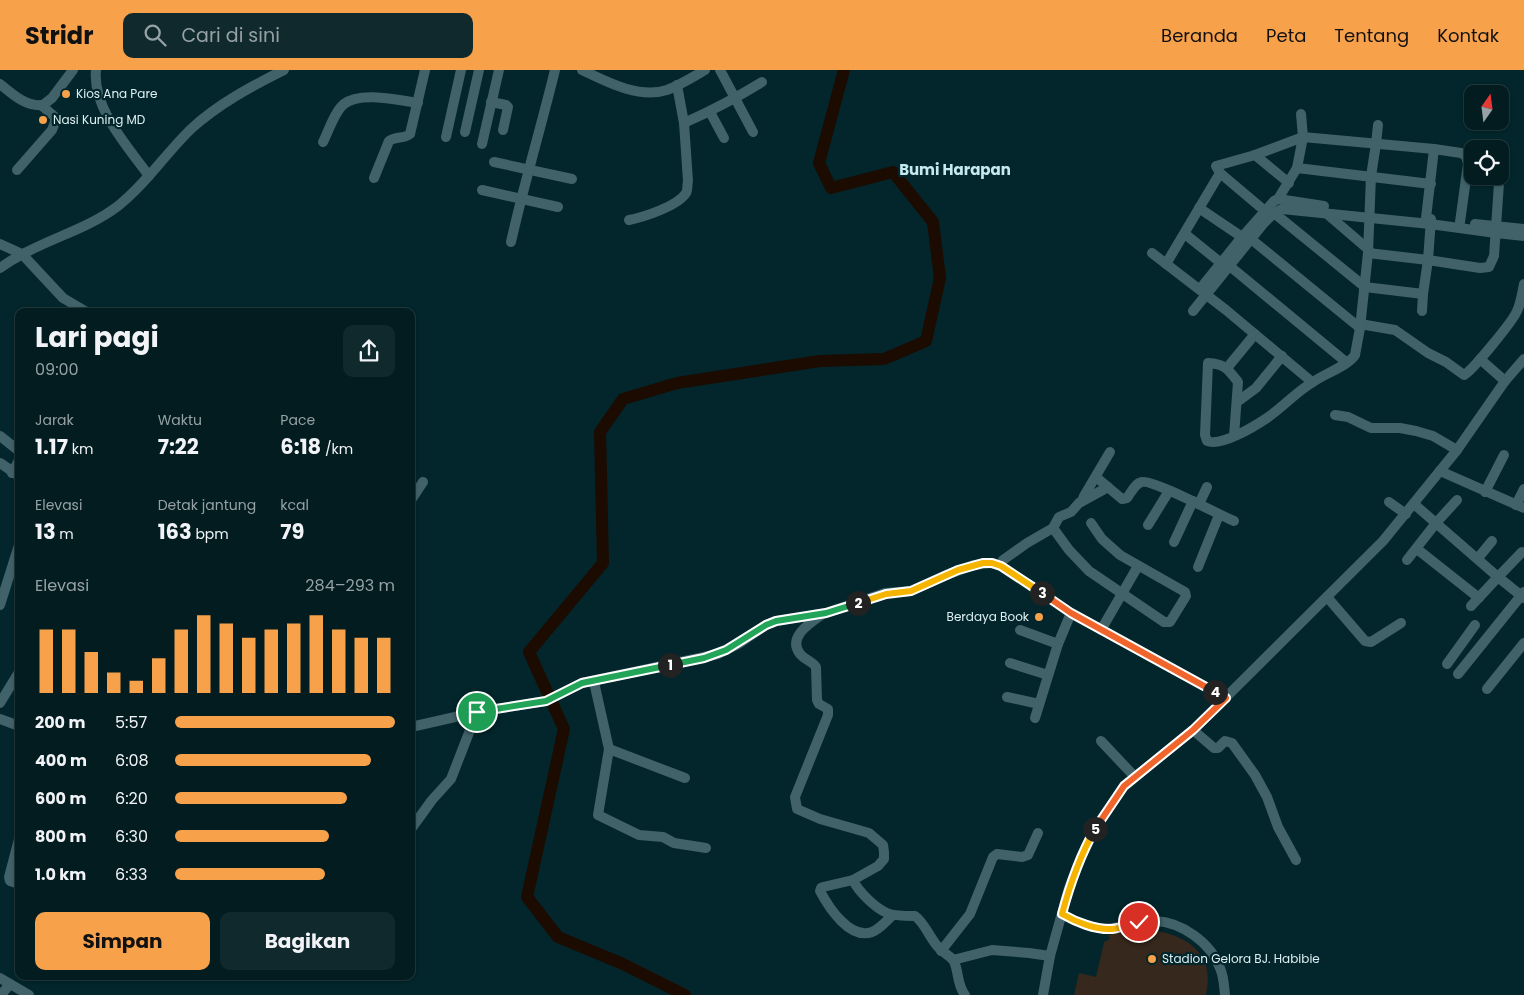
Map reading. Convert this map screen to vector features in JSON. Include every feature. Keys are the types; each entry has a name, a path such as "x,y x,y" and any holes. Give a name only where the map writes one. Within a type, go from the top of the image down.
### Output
{"street":[{"path":"0,84 14,96 31,105 41,105 52,98 73,70"},
{"path":"96,70 96,86 104,110 149,176"},
{"path":"0,268 22,254 96,220 118,206 131,195 193,127 252,86 284,70"},
{"path":"374,178 389,141 394,138 406,137 410,134 425,70"},
{"path":"446,137 461,70"},
{"path":"465,132 479,70"},
{"path":"482,144 499,70"},
{"path":"511,242 555,70"},
{"path":"582,70 649,92 666,90 677,85 688,73"},
{"path":"598,70 621,84 642,85 656,85 688,73 705,70"},
{"path":"720,70 753,132"},
{"path":"684,123 710,112 762,82"},
{"path":"630,220 657,212 672,205 686,194 688,182 684,123 677,85"},
{"path":"323,142 343,104 352,100 374,97 418,103"},
{"path":"491,102 506,105 508,108 503,130"},
{"path":"17,170 52,130 54,117 41,105"},
{"path":"710,112 724,138"},
{"path":"1193,311 1203,291 1224,263 1269,212 1274,201 1278,199 1297,168 1303,137 1301,114"},
{"path":"1234,436 1238,382 1227,368 1219,364 1208,363 1205,435 1206,439 1214,443 1234,436 1266,419 1312,382 1355,355 1365,287 1371,176 1378,125"},
{"path":"1423,294 1365,287 1220,173 1216,166 1255,155 1303,137 1461,153 1468,160 1460,222"},
{"path":"1422,311 1428,260 1434,149"},
{"path":"1255,155 1288,183"},
{"path":"494,162 572,179"},
{"path":"1297,168 1431,184"},
{"path":"1166,264 1220,173"},
{"path":"1326,212 1368,252 1480,268 1489,267 1494,256 1499,185"},
{"path":"482,190 558,207"},
{"path":"1278,199 1369,215"},
{"path":"1199,208 1246,238 1360,326 1395,330 1428,354 1446,362 1462,374 1468,373 1517,313 1524,284"},
{"path":"1269,212 1289,208 1460,222 1524,236"},
{"path":"1429,220 1496,230 1524,229"},
{"path":"1184,234 1224,263 1346,362"},
{"path":"0,244 22,254 63,298 80,308"},
{"path":"1152,253 1203,291 1312,382"},
{"path":"1227,368 1255,334"},
{"path":"1237,402 1256,388 1282,356"},
{"path":"1480,359 1505,381"},
{"path":"1043,995 1050,956 1081,857 1094,830 1124,786 1193,730 1383,541 1440,472 1505,381 1523,361"},
{"path":"1335,416 1348,416 1371,428 1400,428 1416,431 1438,439 1457,450"},
{"path":"0,436 15,448"},
{"path":"1082,501 1110,452"},
{"path":"1485,492 1504,455"},
{"path":"0,463 15,474"},
{"path":"1440,472 1520,507 1524,490"},
{"path":"1096,477 1122,499 1127,498 1138,483 1148,481 1218,515 1234,520"},
{"path":"415,494 423,482"},
{"path":"1001,566 1003,560 1053,528 1059,517 1071,512 1082,501 1108,487"},
{"path":"1174,542 1207,487"},
{"path":"1148,525 1169,490"},
{"path":"1407,560 1456,500"},
{"path":"1389,502 1406,514"},
{"path":"1414,504 1523,595 1458,674"},
{"path":"1198,567 1218,515"},
{"path":"1053,528 1069,550 1089,571 1164,622 1170,622 1186,596 1185,592 1120,555 1102,540 1091,523"},
{"path":"1478,558 1492,541"},
{"path":"1417,549 1478,598"},
{"path":"1471,606 1522,552"},
{"path":"0,605 15,558"},
{"path":"415,726 477,712 546,701 582,683 711,656 726,650 766,625 776,621 826,613 886,594 911,591 974,565 992,563 1001,566 1071,613 1226,698"},
{"path":"1101,630 1138,566"},
{"path":"1327,597 1368,643 1401,623"},
{"path":"826,613 809,624 796,640 800,654 815,664 817,700 819,704 828,709 828,715 795,797 797,809 820,819 868,832 883,845 884,859 878,866 853,880 823,887 820,891 828,906 849,928 857,932 871,932 893,914"},
{"path":"1035,718 1058,644 1071,613"},
{"path":"1448,664 1476,625"},
{"path":"1020,630 1058,644"},
{"path":"1465,638 1478,648"},
{"path":"1487,689 1524,643"},
{"path":"1010,663 1048,675"},
{"path":"0,703 15,679"},
{"path":"594,682 609,749 598,815 639,835 663,838 674,843 706,848"},
{"path":"1008,697 1039,704"},
{"path":"415,823 432,800 451,779 477,712"},
{"path":"0,719 15,725"},
{"path":"1193,730 1212,748 1218,748 1225,741 1232,744 1255,775 1267,797 1278,827 1296,860"},
{"path":"1101,741 1135,777"},
{"path":"609,749 685,778"},
{"path":"941,950 970,914 993,858 997,854 1028,856 1038,833"},
{"path":"15,854 9,877 10,881 15,883"},
{"path":"853,880 857,888 887,914 915,916 918,919 932,940 953,960 960,989 965,995"},
{"path":"1062,914 1087,925 1102,928 1112,929 1139,922 1156,921 1181,927 1207,947 1215,958 1224,982 1225,995"},
{"path":"953,960 992,950 1050,956"},
{"path":"0,978 29,995"},
{"path":"1,995 10,984"}],"shaded area":[{"name":"Stadion Gelora BJ. Habibie","path":"1135,929 1165,933 1178,937 1190,944 1206,964 1208,978 1206,995 1074,995 1079,973 1096,977 1104,942 1110,939 1108,935"}],"waterway":[{"path":"685,995 623,964 558,937 527,897 564,729 529,652 603,563 600,432 623,399 677,383 820,361 884,359 926,341 940,278 933,222 893,172 831,188 819,163 844,70"}],"place":[{"name":"Kios Ana Pare","path":"66,94"},
{"name":"Nasi Kuning MD","path":"43,120"},
{"name":"Berdaya Book","path":"1039,617"},
{"name":"Stadion Gelora BJ. Habibie","path":"1152,959"}],"district":[{"name":"Bumi Harapan","path":"955,170"}],"route":[{"path":"477,712 546,701 582,683 704,658 738,644 766,625 776,621 826,613 886,594 911,591 958,570 983,563 992,563 1001,566 1071,613 1226,698 1193,730 1124,786 1094,830 1081,857 1062,914 1087,925 1102,928 1112,929 1139,922"}]}
